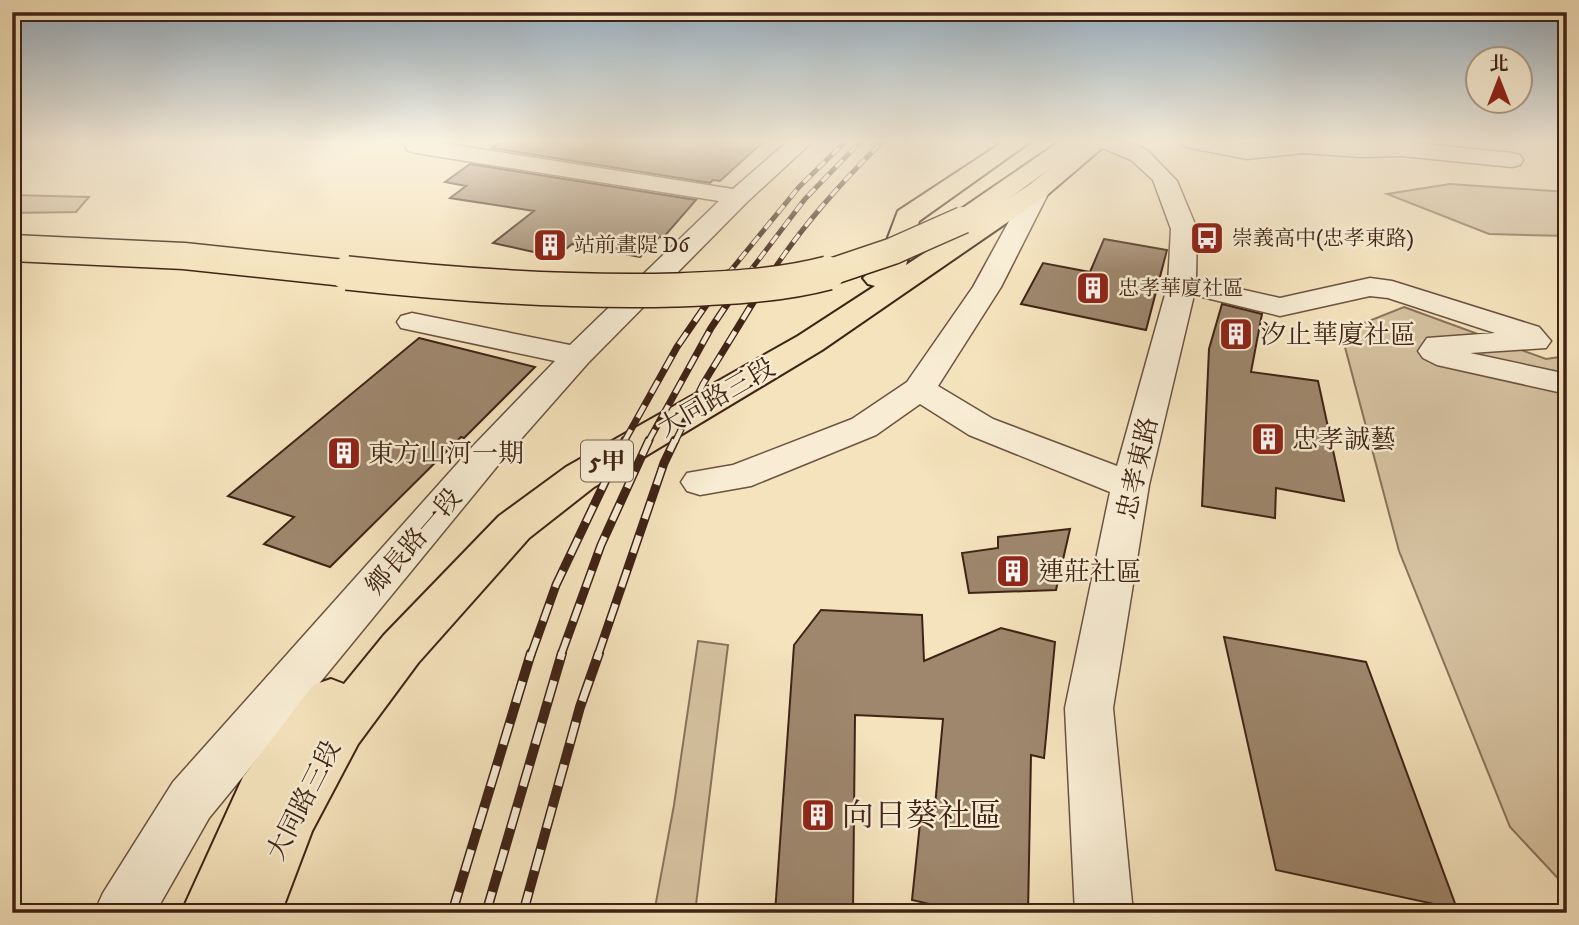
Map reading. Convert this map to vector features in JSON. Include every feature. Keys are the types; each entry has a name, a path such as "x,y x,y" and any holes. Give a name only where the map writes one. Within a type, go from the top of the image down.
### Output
{"main road":[{"name":"大同路三段","path":"211,913 262,796 379,634 486,520 555,471 794,336 862,289 891,268 907,217 955,185"},
{"path":"12,240 175,245 448,274 555,281 660,282 808,267 912,234 950,214 993,185"},
{"path":"12,248 160,254 506,288 646,292 731,286 819,275 894,252 963,220 1013,185"},
{"name":"大同路三段","path":"251,913 290,817 340,728 401,649 514,527 580,477 810,343 1044,185"}],"street":[{"path":"663,185 738,197"},
{"name":"鄉長路一段","path":"123,913 191,800 486,455 577,356 752,185"},
{"name":"忠孝東路","path":"1104,913 1089,708 1130,485 1182,284 1184,229 1168,185"},
{"path":"1182,284 1280,307 1370,287 1392,290 1528,334 1535,341 1438,345 1434,351 1448,358 1567,384"},
{"path":"412,322 577,356"},
{"path":"700,482 738,477 864,427 919,389 981,427 1130,485"}],"lane":[{"path":"919,389 987,287 1038,190"}],"shaded area":[{"path":"1443,185 1567,192 1567,236 1489,234 1387,194"},
{"path":"12,195 89,197 76,212 12,213"},
{"path":"1404,307 1546,359 1567,356 1567,888 1510,827 1399,551 1341,332"},
{"path":"698,641 728,645 695,913 654,913 674,805"}],"building":[{"path":"462,185 603,185 696,200 663,238 659,237 640,257 572,244 556,257 493,243 534,211 450,198 466,186"},
{"name":"忠孝華廈社區","path":"1104,239 1167,250 1146,330 1021,304 1043,263 1090,272"},
{"name":"忠孝誠藝","path":"1222,304 1262,314 1251,372 1318,381 1344,501 1276,488 1275,518 1202,506 1209,349"},
{"name":"東方山河一期","path":"419,338 535,367 330,567 264,544 294,517 228,496"},
{"name":"連莊社區","path":"1070,529 1056,590 969,593 962,553 998,548 998,537"},
{"path":"821,610 922,615 924,661 1001,628 1055,642 1044,758 1031,755 1028,913 938,913 938,906 912,900 922,804 935,806 943,719 855,715 853,913 775,913 794,645"},
{"path":"1224,637 1366,662 1457,909 1276,870"}],"railway":[{"path":"727,275 801,185"},
{"path":"747,275 818,185"},
{"path":"770,275 841,185"},
{"path":"624,441 677,347 728,273"},
{"path":"648,441 711,328 748,273"},
{"path":"675,442 703,384 771,273"},
{"path":"598,655 664,463 675,440"},
{"path":"531,655 556,585 624,441"},
{"path":"561,655 601,545 648,441"},
{"path":"452,913 531,653"},
{"path":"486,913 562,653"},
{"path":"523,913 580,707 599,653"}],"place":[{"name":"崇義高中(忠孝東路)","path":"1207,238"},
{"name":"站前畫隄 D6","path":"550,245"},
{"name":"忠孝華廈社區","path":"1093,288"},
{"name":"汐止華廈社區","path":"1236,334"},
{"name":"忠孝誠藝","path":"1268,439"},
{"name":"東方山河一期","path":"344,453"},
{"name":"連莊社區","path":"1013,571"},
{"name":"向日葵社區","path":"818,815"}]}
